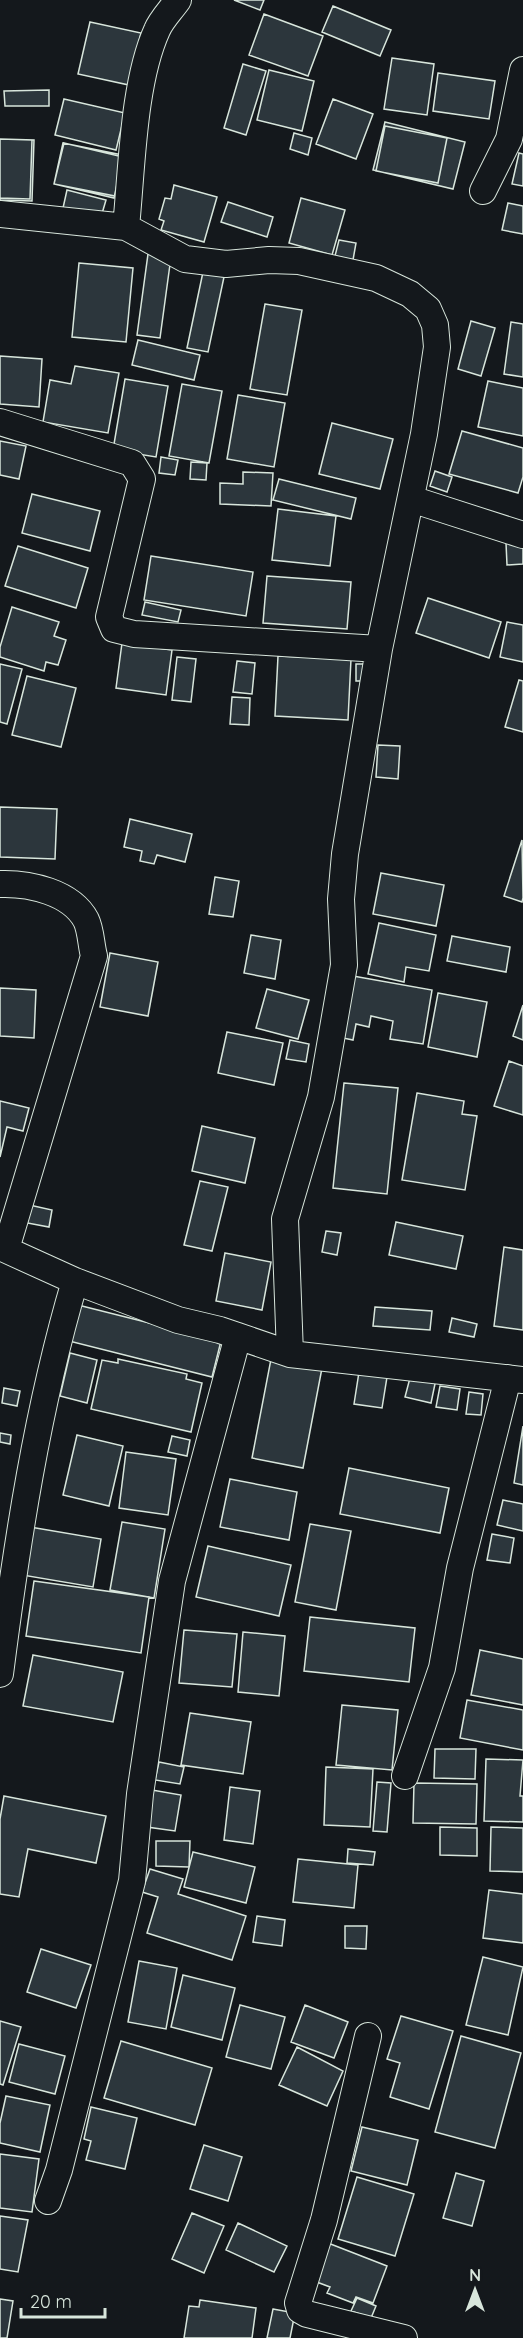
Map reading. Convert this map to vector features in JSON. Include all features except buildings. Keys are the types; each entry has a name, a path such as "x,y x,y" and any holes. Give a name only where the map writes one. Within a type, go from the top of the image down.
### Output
{"street":[{"path":"126,227 138,112 147,57 157,28 178,0"},
{"path":"483,191 509,139 523,70"},
{"path":"0,214 126,227 185,259 226,264 269,260 299,261 376,278 410,294 428,309 435,325 437,347 411,499 379,649 345,854 341,899 344,965 321,1097 285,1220 290,1354"},
{"path":"0,422 132,462 142,479 109,617 114,628 134,634 379,649"},
{"path":"411,499 523,535"},
{"path":"0,884 23,883 72,902 87,921 93,956 3,1248 75,1281 178,1320 238,1336 290,1354 516,1379 460,1568 442,1668 405,1776"},
{"path":"0,1674 17,1540 60,1332 75,1281"},
{"path":"48,2201 59,2170 132,1881 140,1794 172,1581 238,1336"},
{"path":"368,2036 324,2220 298,2303 300,2310 307,2314 404,2338"}]}
